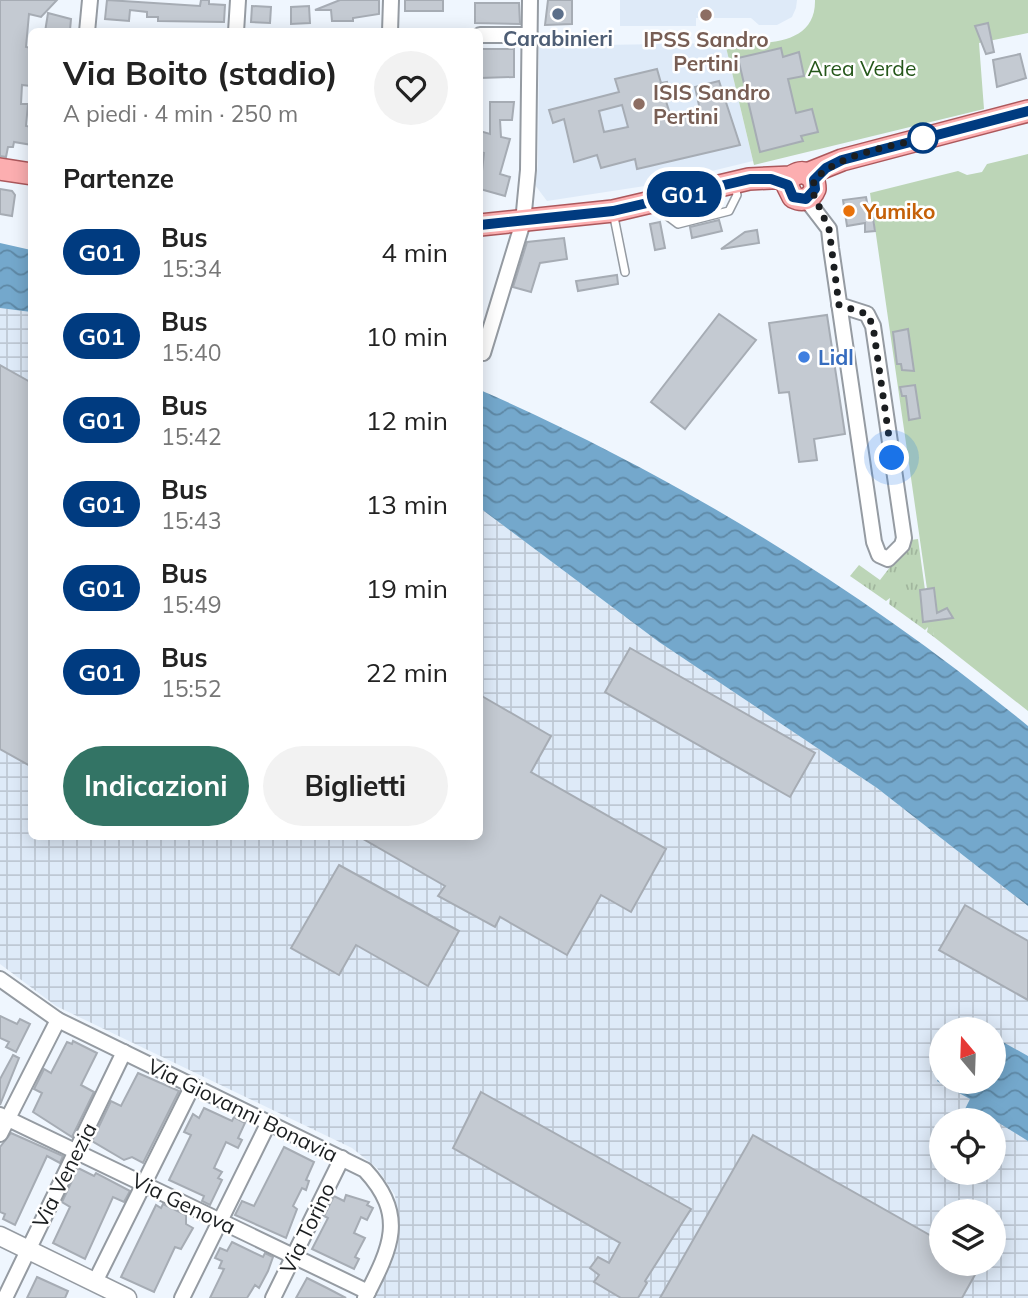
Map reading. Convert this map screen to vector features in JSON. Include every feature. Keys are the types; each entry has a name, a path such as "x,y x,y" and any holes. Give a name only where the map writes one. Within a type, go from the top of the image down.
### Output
{"main road":[{"path":"483,225 613,211 734,183 804,185 842,160 1028,111"},
{"path":"0,169 28,173"}],"street":[{"path":"87,28 90,0"},
{"path":"236,28 239,0"},
{"path":"390,28 391,0"},
{"path":"483,353 523,222 528,170 530,0"},
{"path":"483,35 530,35"},
{"path":"804,185 829,229 839,305 874,542 879,555 888,559 902,545 904,538 873,326 867,314 839,305"},
{"name":"Via Giovanni Bonavia","path":"0,979 58,1020 365,1170 381,1188 389,1204 391,1219 387,1251 367,1295"},
{"path":"0,1135 4,1117 58,1020"},
{"name":"Via Venezia","path":"5,1298 124,1052"},
{"path":"95,1282 192,1087"},
{"name":"Via Genova","path":"4,1117 294,1256 367,1295"},
{"path":"182,1298 269,1122"},
{"name":"Via Torino","path":"273,1298 342,1158"},
{"path":"0,1236 127,1298"}],"lane":[{"path":"613,211 625,272"}],"shaded area":[{"name":"IPSS Sandro Pertini","path":"620,0 797,0 792,17 777,25 759,25 751,18 696,18 696,26 620,26"},
{"name":"ISIS Sandro Pertini","path":"725,43 753,161 658,184 547,201 535,185 538,165 539,46"},
{"path":"0,308 28,312 28,840 483,840 483,510 659,642 877,788 1028,906 1028,1298 373,1298 394,1255 398,1222 395,1195 377,1168 352,1148 56,1006 0,964"}],"green space":[{"name":"Area Verde","path":"815,0 1028,0 1028,33 979,43 984,109 754,165 725,43 768,42 796,35 806,27 813,16"},
{"path":"1028,154 1028,711 934,637 931,621 925,622 920,590 927,589 870,193 958,171 967,175 982,172 987,164"},
{"path":"918,539 925,590 925,621 932,621 934,637 927,632 928,627 925,630 889,604 890,598 886,601 850,576 859,565 880,580 911,540"}],"water":[{"path":"0,243 28,249 28,312 0,308"},
{"path":"483,391 625,460 766,539 900,628 1028,726 1028,906 877,788 659,642 483,510"},
{"path":"1006,1044 1028,1056 1028,1141 1006,1127 1006,1108 966,1108 970,1099 961,1094 1006,1094"}],"building":[{"path":"0,0 57,0 41,17 29,14 26,47 28,86 22,85 21,104 28,104 28,144 14,142 13,147 8,147 6,157 0,156"},
{"path":"107,0 200,6 201,0 209,0 209,4 225,5 224,22 158,21 158,17 147,17 147,12 130,10 129,21 105,19"},
{"path":"340,0 379,0 379,14 353,18 353,21 332,21 331,10 315,10"},
{"path":"405,0 443,0 443,11 405,11"},
{"name":"Carabinieri","path":"548,0 572,0 572,24 545,25"},
{"path":"475,3 519,3 520,24 475,23"},
{"path":"252,6 271,7 270,23 251,22"},
{"path":"309,6 310,23 291,24 291,7"},
{"path":"48,13 71,19 70,28 46,28"},
{"path":"988,23 994,52 986,54 975,26"},
{"path":"781,48 783,57 799,52 804,76 788,79 796,113 812,109 818,132 801,136 803,141 760,152 738,58"},
{"path":"483,49 514,49 514,77 483,78"},
{"path":"1020,54 1026,78 997,87 993,60"},
{"path":"657,69 661,83 667,82 670,93 664,95 671,117 700,110 695,87 719,81 740,145 637,169 635,159 601,168 597,155 574,162 564,119 553,123 549,110 619,92 615,79","holes":["622,105 628,127 604,132 599,111"]},
{"path":"490,102 514,102 512,120 500,120 501,137 510,139 500,174 510,177 505,196 483,190 483,132 490,134"},
{"path":"0,189 12,191 15,195 12,216 0,214"},
{"path":"866,197 875,231 865,232 865,223 847,226 843,200"},
{"path":"719,220 722,231 692,238 690,227"},
{"path":"660,222 665,248 655,250 650,224"},
{"path":"757,230 759,243 721,249 745,232"},
{"path":"564,238 567,259 540,263 531,292 513,287 527,242"},
{"path":"617,275 618,284 578,291 576,281"},
{"path":"719,314 756,340 685,429 651,402"},
{"name":"Lidl","path":"827,315 845,434 814,439 817,460 799,462 789,392 779,393 769,323"},
{"path":"908,329 914,371 902,370 901,364 897,364 893,332"},
{"path":"0,365 28,381 28,765 0,749"},
{"path":"915,385 920,418 909,420 906,396 902,396 900,387"},
{"path":"934,588 937,613 947,608 953,618 923,622 920,590"},
{"path":"630,648 815,753 790,797 605,692"},
{"path":"483,697 551,736 531,772 666,849 631,912 601,895 567,955 500,917 495,927 438,896 445,886 365,840 483,840"},
{"path":"339,865 459,931 428,986 356,945 339,975 291,948"},
{"path":"965,905 1028,941 1028,1000 939,950"},
{"path":"0,1016 17,1024 20,1019 30,1024 16,1052 6,1047 9,1042 0,1038"},
{"path":"73,1041 97,1053 81,1085 94,1092 72,1137 33,1112 42,1093 34,1089 44,1069 51,1073 67,1042 72,1044"},
{"path":"13,1055 19,1058 0,1105 0,1079"},
{"path":"138,1073 179,1091 143,1163 132,1157 124,1160 92,1141 111,1101 121,1106"},
{"path":"481,1092 691,1209 645,1281 647,1283 638,1298 621,1298 594,1282 599,1275 590,1268 598,1257 609,1263 620,1243 453,1148"},
{"path":"204,1108 232,1121 234,1117 245,1123 238,1138 242,1140 238,1148 226,1142 214,1168 222,1172 218,1178 222,1180 210,1205 202,1201 204,1196 169,1180 191,1135 184,1132 193,1114 199,1118"},
{"path":"11,1133 63,1156 60,1163 47,1156 15,1225 3,1219 5,1214 0,1212 0,1147"},
{"path":"753,1135 929,1235 929,1276 974,1276 962,1298 660,1298"},
{"path":"284,1147 314,1162 306,1180 309,1181 306,1190 302,1188 293,1206 297,1209 286,1238 235,1215 242,1201 254,1206"},
{"path":"78,1168 94,1176 96,1173 130,1191 124,1202 113,1197 85,1259 53,1243 70,1207 62,1202"},
{"path":"346,1195 369,1202 367,1205 373,1208 367,1220 361,1217 354,1233 365,1238 355,1257 359,1259 354,1269 312,1249 328,1218 324,1216 334,1196 344,1201"},
{"path":"163,1204 186,1215 186,1224 193,1228 181,1249 175,1247 154,1292 121,1277 156,1205 161,1208"},
{"path":"232,1242 263,1257 265,1253 273,1257 268,1271 259,1288 255,1285 247,1298 210,1298 224,1269 219,1268 222,1261 215,1258 220,1248 227,1251"},
{"path":"37,1277 68,1291 65,1298 27,1298"},
{"path":"307,1278 327,1288 346,1298 296,1298"}],"bus line":[{"name":"G01","path":"483,225 613,211 750,179 771,179 788,185 790,194 802,200 813,193 814,180 826,168 842,160 1028,111"}],"place":[{"name":"Carabinieri","path":"558,14"},
{"name":"IPSS Sandro Pertini","path":"706,15"},
{"name":"ISIS Sandro Pertini","path":"639,104"},
{"name":"Yumiko","path":"849,211"},
{"name":"Lidl","path":"804,357"}],"route":[{"path":"892,458 873,326 867,314 839,305 829,229 813,193 814,180 826,168 842,160 923,138"}]}
